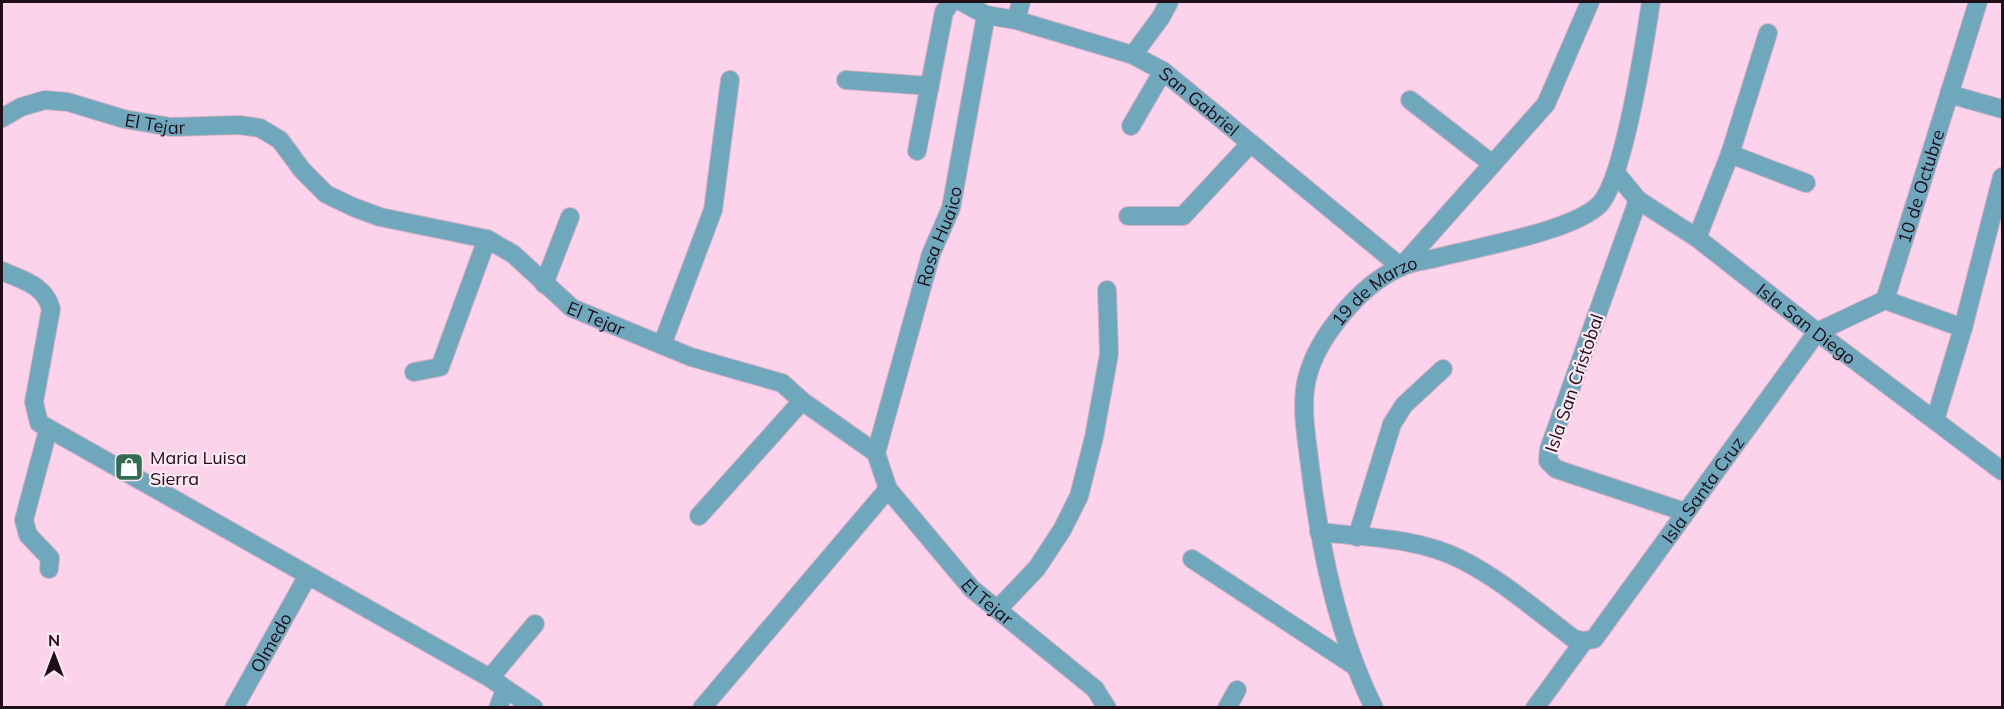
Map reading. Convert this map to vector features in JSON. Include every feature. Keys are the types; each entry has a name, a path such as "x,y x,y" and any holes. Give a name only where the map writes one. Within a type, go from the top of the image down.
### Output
{"street":[{"path":"917,151 944,12 951,2"},
{"name":"San Gabriel","path":"962,2 986,15 1016,20 1133,55 1163,71 1401,267"},
{"path":"1016,20 1021,2"},
{"path":"1133,55 1161,18 1169,2"},
{"path":"1401,267 1491,163 1546,104 1590,2"},
{"name":"19 de Marzo","path":"1374,708 1353,665 1336,534 1305,418 1305,388 1313,363 1327,334 1343,313 1361,295 1401,267 1542,231 1582,216 1602,202 1617,175 1642,60 1651,2"},
{"name":"10 de Octubre","path":"1885,300 1978,2"},
{"name":"Rosa Huaico","path":"876,453 931,254 944,229 951,208 986,15"},
{"path":"1697,238 1730,154 1768,33"},
{"path":"1131,126 1163,71"},
{"path":"662,345 713,210 730,80"},
{"path":"846,80 930,86"},
{"path":"1949,94 2002,109"},
{"name":"El Tejar","path":"2,118 21,107 45,100 68,102 124,119 171,127 239,125 260,128 280,140 302,170 326,194 380,217 487,239 513,254 572,308 691,357 782,383 802,401 876,453 888,489 972,589 1095,689 1107,708"},
{"path":"1410,100 1491,163"},
{"path":"1128,216 1183,216 1250,144"},
{"path":"1730,154 1806,183"},
{"name":"Isla San Diego","path":"1617,175 1637,198 1697,238 1817,332 2002,471"},
{"path":"1935,420 1963,328 2002,177"},
{"name":"Isla San Cristobal","path":"1637,198 1549,449 1548,461 1556,469 1685,512"},
{"path":"544,284 570,217"},
{"path":"414,372 440,367 487,239"},
{"path":"2,271 39,288 48,297 51,309 34,402 39,423 307,577 490,678 534,708"},
{"path":"998,609 1037,568 1062,530 1079,496 1094,437 1109,354 1107,290"},
{"path":"1817,332 1885,300 1963,328"},
{"name":"Isla Santa Cruz","path":"1535,708 1584,641 1594,639 1817,332"},
{"path":"1443,369 1404,405 1336,534 1407,542 1461,559 1492,578 1574,639 1584,641"},
{"path":"699,516 802,401"},
{"path":"48,429 24,520 28,535 50,558 49,569"},
{"path":"702,708 888,489"},
{"path":"1192,559 1353,665"},
{"name":"Olmedo","path":"234,708 307,577"},
{"path":"490,678 535,624"},
{"path":"498,708 505,690"},
{"path":"1227,708 1237,690"}],"place":[{"name":"Maria Luisa Sierra","path":"129,467"}]}
